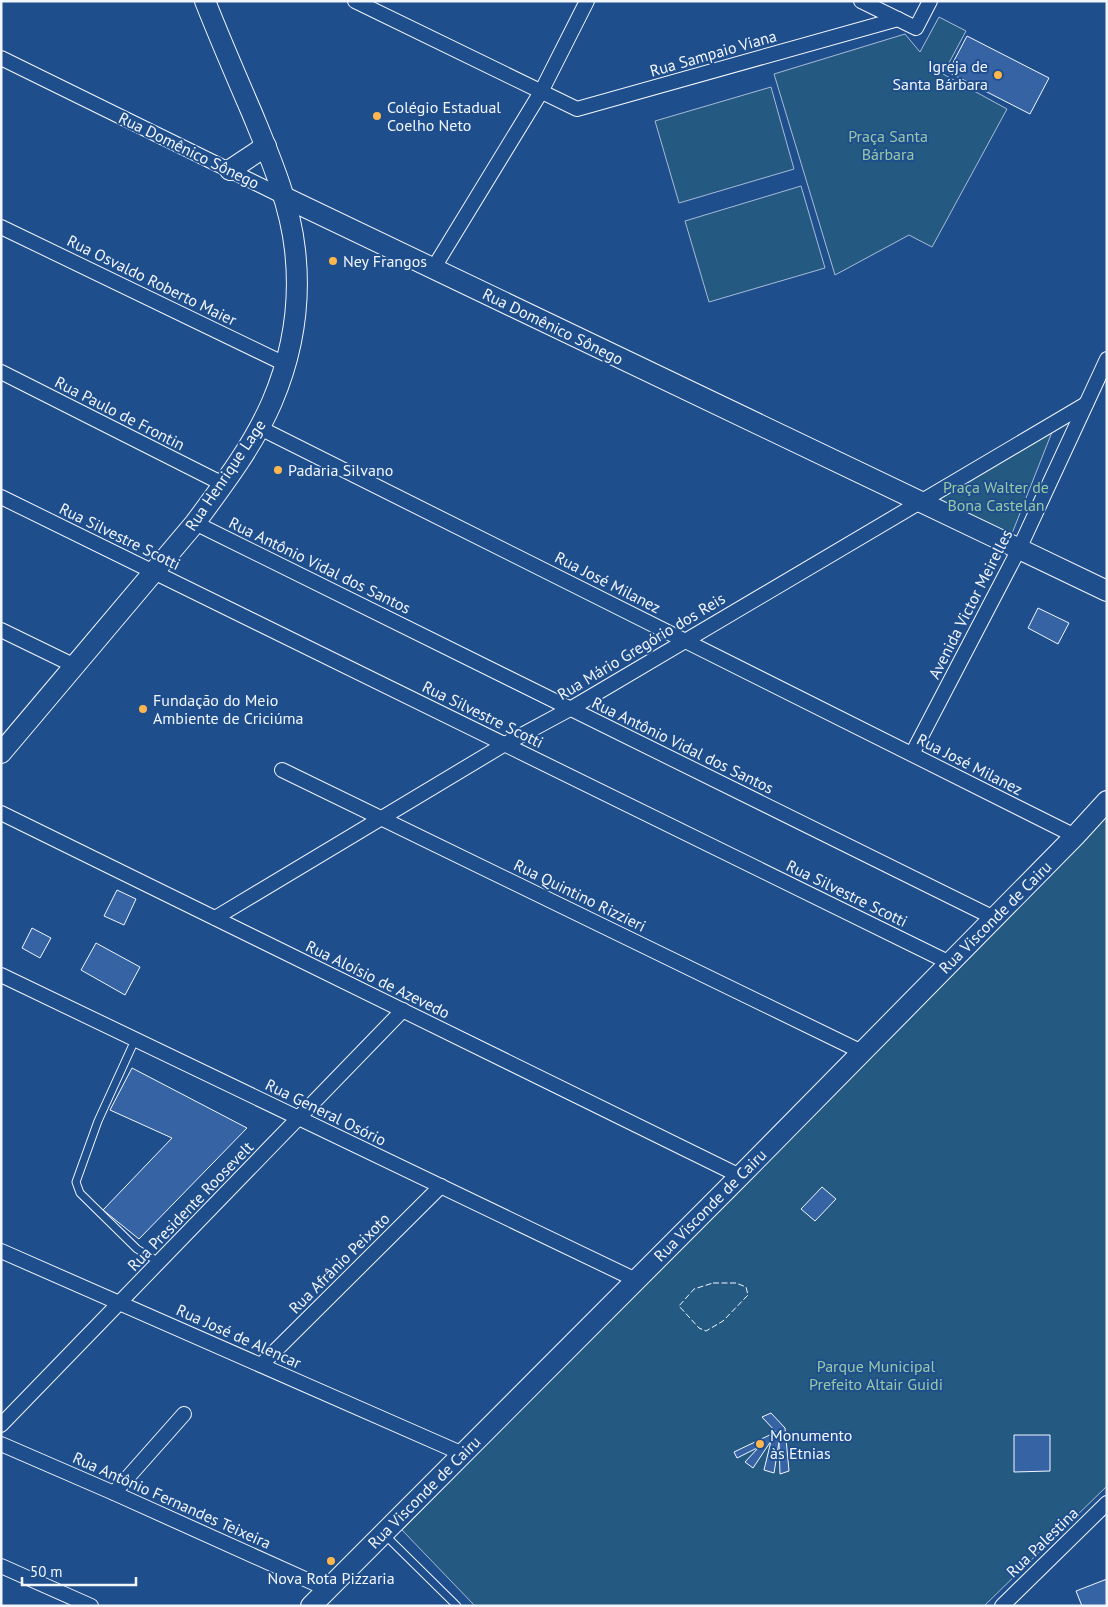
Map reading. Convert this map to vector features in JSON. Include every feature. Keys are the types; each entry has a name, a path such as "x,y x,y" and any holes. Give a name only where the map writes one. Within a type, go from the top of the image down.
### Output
{"street":[{"name":"Rua Henrique Lage","path":"1,753 195,523 260,428 272,403 286,365 295,325 297,278 295,248 284,197 266,146 206,1"},
{"name":"Rua Sampaio Viana","path":"355,1 577,109 898,19"},
{"path":"433,268 540,92 587,1"},
{"path":"861,1 916,28 930,1"},
{"name":"Rua Domênico Sônego","path":"1,58 284,197 1107,591"},
{"path":"230,170 266,146"},
{"name":"Rua Osvaldo Roberto Maier","path":"1,226 286,365"},
{"name":"Avenida Victor Meirelles","path":"912,754 1019,549 1107,360"},
{"name":"Rua Paulo de Frontin","path":"1,372 223,484"},
{"name":"Rua Mário Gregório dos Reis","path":"215,918 383,819 505,744 570,709 1086,404"},
{"name":"Rua José Milanez","path":"260,428 1075,836"},
{"name":"Rua Silvestre Scotti","path":"1,497 950,963"},
{"name":"Rua Antônio Vidal dos Santos","path":"195,523 994,918"},
{"path":"1,630 75,666"},
{"name":"Rua Quintino Rizzieri","path":"282,770 862,1052"},
{"name":"Rua Visconde de Cairu","path":"311,1606 740,1176 1075,836 1107,801"},
{"name":"Rua Aloísio de Azevedo","path":"1,813 740,1176"},
{"name":"Rua General Osório","path":"1,976 636,1280"},
{"name":"Rua Presidente Roosevelt","path":"1,1425 403,1010"},
{"name":"Rua Afrânio Peixoto","path":"261,1365 441,1186"},
{"name":"Rua José de Alencar","path":"1,1251 463,1454"},
{"path":"114,1493 184,1414"},
{"name":"Rua Antônio Fernandes Teixeira","path":"1,1444 327,1589"},
{"name":"Rua Palestina","path":"1002,1606 1107,1503"},
{"path":"1,1566 91,1606"}],"lane":[{"path":"135,1040 98,1121 76,1182 80,1192 137,1249 160,1263"},
{"path":"383,1533 457,1606"}],"green space":[{"name":"Praça Santa Bárbara","path":"939,17 966,31 943,74 1007,109 932,247 909,235 835,275 774,74 905,34 920,52"},
{"path":"771,87 794,169 679,203 655,121"},
{"path":"801,186 825,268 709,302 685,221"},
{"name":"Praça Walter de Bona Castelan","path":"1054,427 1011,536 936,498"},
{"name":"Parque Municipal Prefeito Altair Guidi","path":"1107,812 1107,1486 984,1606 475,1606 402,1530"}],"building":[{"name":"Igreja de Santa Bárbara","path":"967,36 1049,78 1030,114 948,72"},
{"path":"1038,608 1069,623 1058,644 1028,628"},
{"path":"117,890 136,899 124,925 104,916"},
{"path":"32,928 51,938 40,958 22,948"},
{"path":"96,943 140,967 125,995 81,970"},
{"path":"132,1068 247,1128 139,1239 103,1210 172,1138 110,1110"},
{"path":"822,1187 836,1199 815,1221 801,1209"},
{"name":"Monumento às Etnias","path":"771,1413 785,1428 789,1471 780,1474 779,1442 774,1473 764,1470 771,1441 753,1468 745,1462 759,1447 737,1458 734,1452 776,1432 762,1417"},
{"path":"1014,1435 1050,1435 1050,1471 1014,1472"},
{"path":"1107,1579 1107,1606 1082,1606 1076,1591"}],"fence":[{"path":"713,1283 736,1283 746,1287 748,1295 723,1321 706,1331 699,1328 679,1306 694,1289 713,1283"}],"place":[{"name":"Igreja de Santa Bárbara","path":"998,75"},
{"name":"Colégio Estadual Coelho Neto","path":"377,116"},
{"name":"Ney Frangos","path":"333,261"},
{"name":"Padaria Silvano","path":"278,470"},
{"name":"Fundação do Meio Ambiente de Criciúma","path":"143,709"},
{"name":"Monumento às Etnias","path":"760,1444"},
{"name":"Nova Rota Pizzaria","path":"331,1561"}]}
